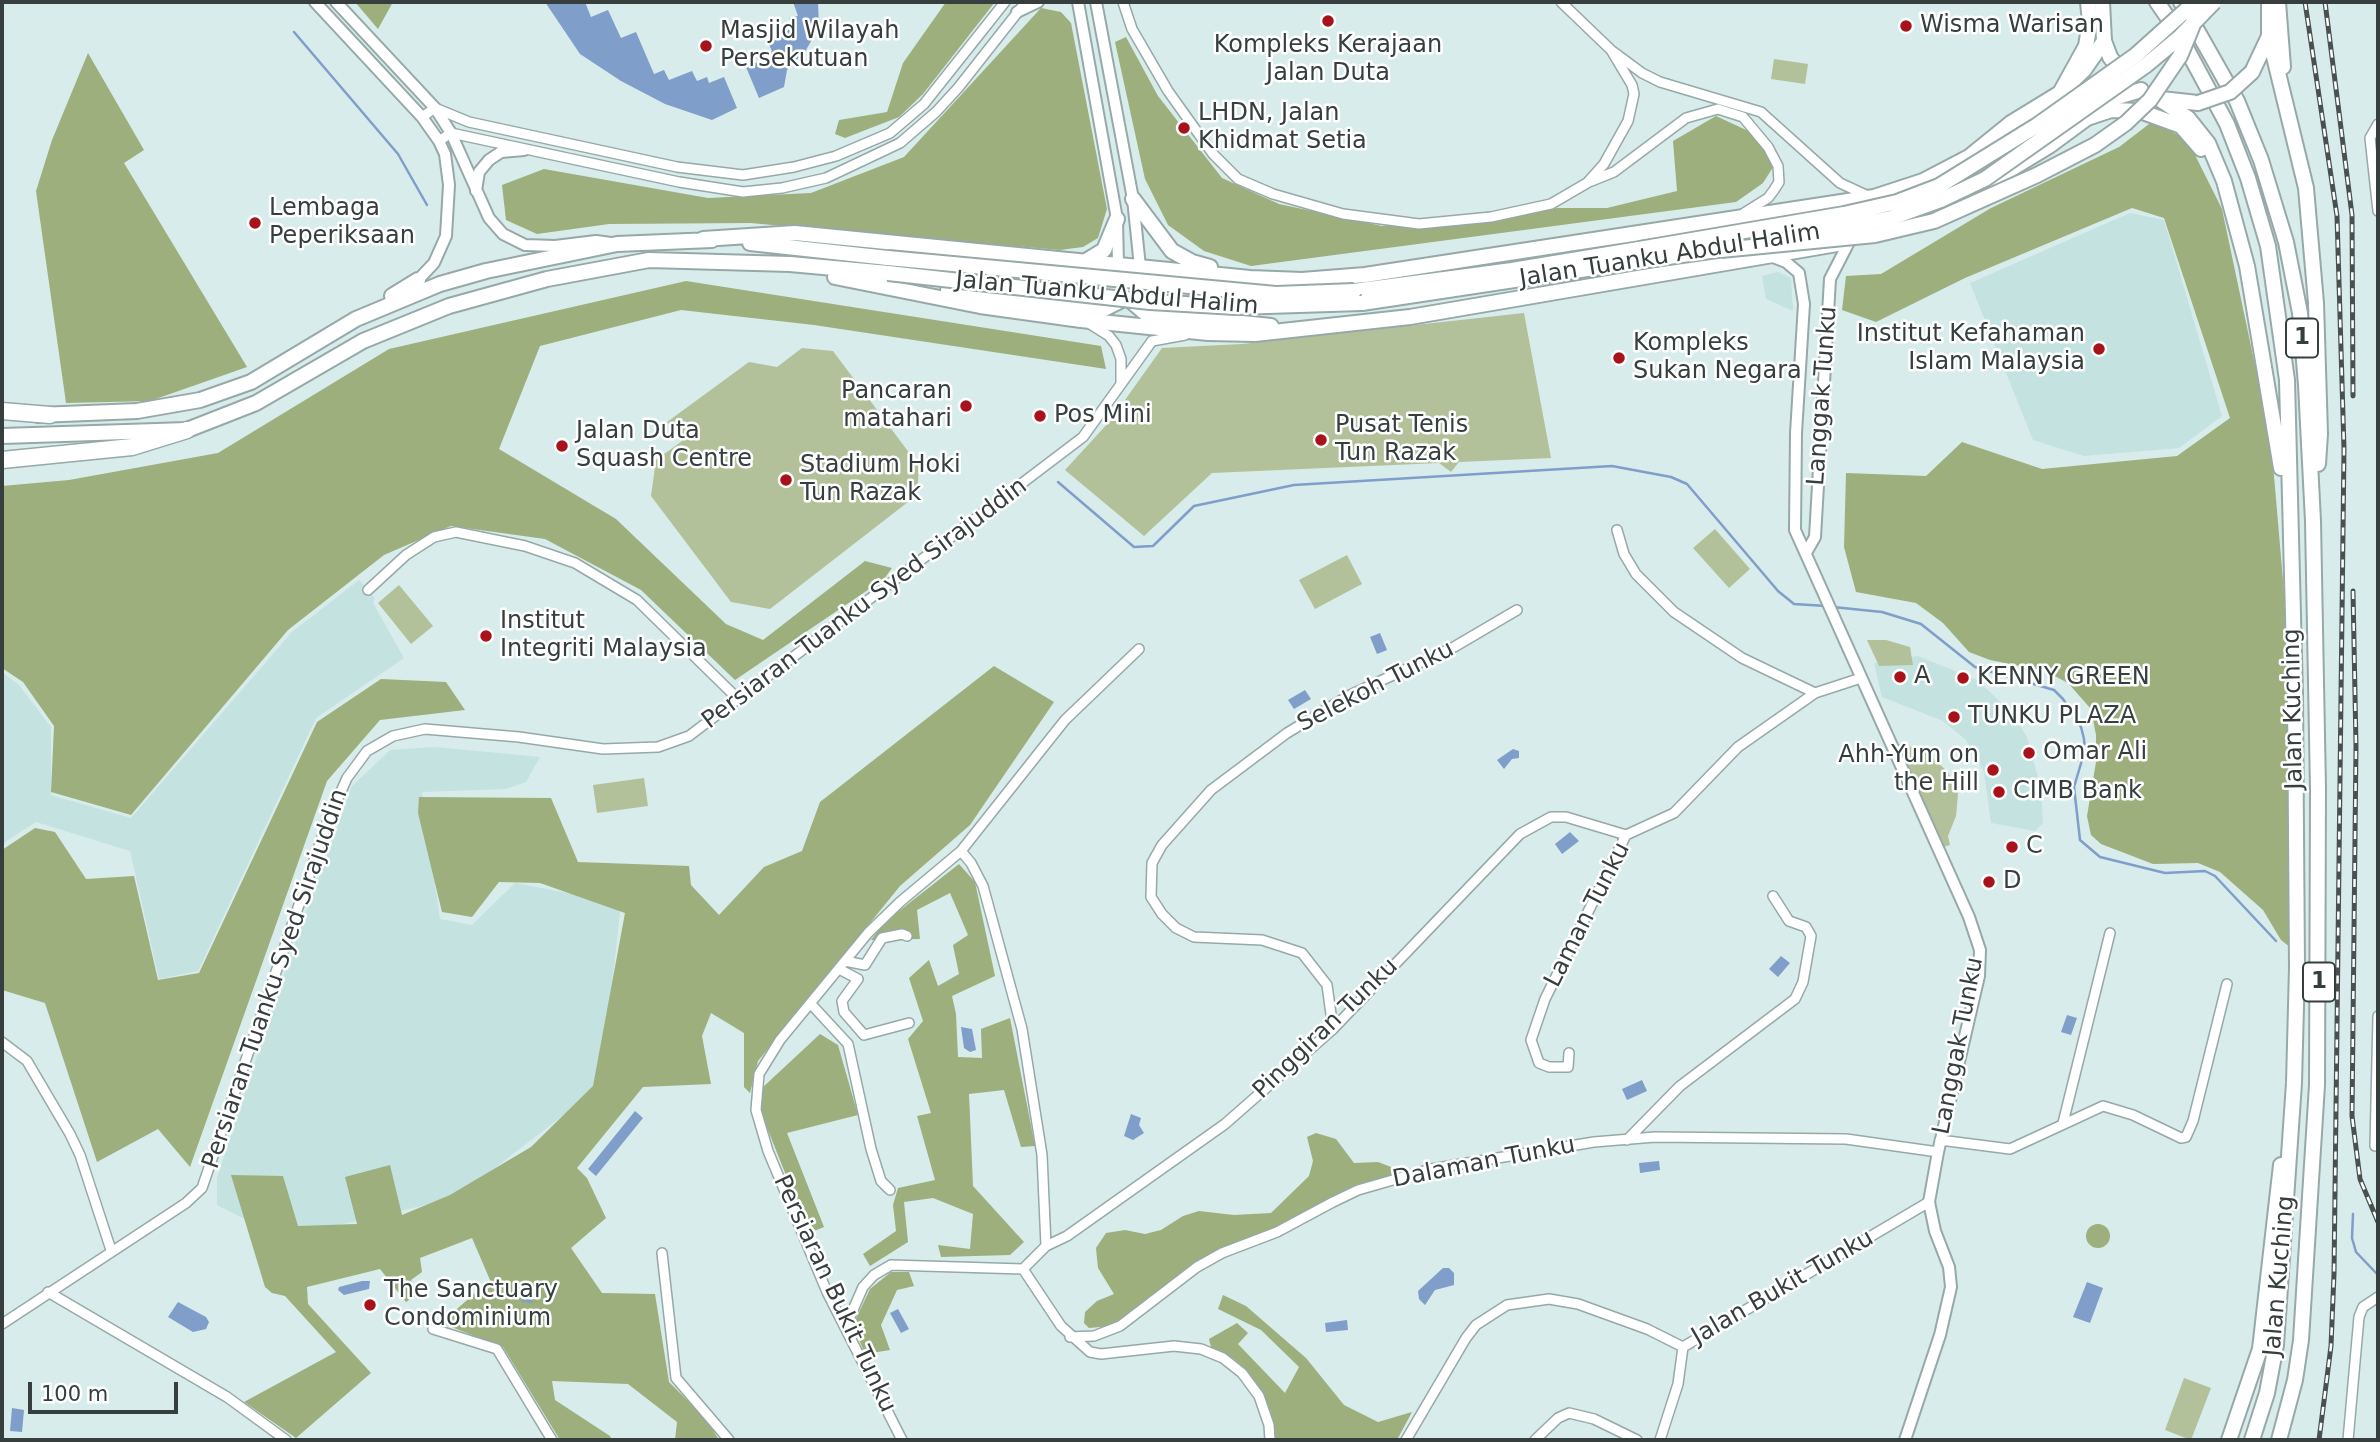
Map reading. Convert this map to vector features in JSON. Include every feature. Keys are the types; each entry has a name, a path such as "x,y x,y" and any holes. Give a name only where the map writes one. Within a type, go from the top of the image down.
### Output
{"highway":[{"path":"2,413 50,415"},
{"path":"2,460 132,447 187,430"}],"main road":[{"path":"2060,93 2087,46 2090,22 2088,2"},
{"path":"2102,2 2104,41 2116,66 2141,90 2188,118 2208,143 2224,181 2247,266 2289,515"},
{"name":"Jalan Kuching","path":"2157,2 2177,31 2227,124 2268,246 2287,380 2295,694 2297,968 2294,1083 2276,1345 2267,1393 2252,1440"},
{"name":"Jalan Kuching","path":"2181,2 2237,101 2261,160 2286,242 2300,313 2313,521 2319,936 2318,1085 2301,1340 2295,1380 2279,1440"},
{"path":"1721,250 1824,242 1934,221 2037,175 2095,145 2126,123 2150,100 2180,56 2197,2"},
{"name":"Jalan Tuanku Abdul Halim","path":"2,436 187,430 256,403 363,341 449,306 547,279 649,260 888,266 1262,293 1358,297 1636,258 1897,202 1939,186 2036,126 2136,55 2197,2"},
{"name":"Jalan Tuanku Abdul Halim","path":"1358,297 1391,287 1721,250 1891,218 1941,200 1985,178 2144,66 2180,37 2214,2"},
{"path":"2269,2 2269,36 2306,188 2316,303 2320,434 2313,521"},
{"path":"2278,2 2283,89"},
{"path":"2158,99 2198,103 2230,92 2252,72 2269,36"},
{"name":"Jalan Tuanku Abdul Halim","path":"50,415 137,411 200,400 251,382 356,319 440,284 486,271 617,244 795,233 1302,281 1364,275 1874,197 1923,181 1969,157 2011,122 2060,93 2084,70 2104,41"},
{"path":"2060,93 2082,85 2097,93 2098,102 2084,119"},
{"name":"Jalan Tuanku Abdul Halim","path":"835,277 980,306 1081,320 1208,326 1255,334 1410,317 1849,242 1949,204 1998,179 2113,98 2141,90"},
{"path":"2084,119 2111,110 2130,109 2162,116 2181,126 2224,181"},
{"path":"1133,199 1157,233 1180,257 1250,278"},
{"path":"1084,261 1104,250 1117,219"},
{"path":"1391,287 1608,236"},
{"name":"Jalan Tuanku Abdul Halim","path":"703,239 888,266"},
{"path":"1410,317 1433,309 1580,278 1636,258"},
{"path":"1056,259 1079,276 1082,284 1078,296 1058,305"},
{"path":"719,260 835,277 1104,309 1125,297 1135,285 1140,267"},
{"path":"1118,265 1125,297 1145,313 1208,326"},
{"path":"1208,326 1185,307 1181,293 1190,280 1212,274"},
{"path":"356,319 418,281"},
{"path":"2229,1440 2260,1349 2274,1209 2294,1083"}],"street":[{"path":"314,2 422,117 439,141 448,168 449,223 441,252 418,281"},
{"path":"336,2 435,108 451,133 476,191 496,227 513,240 537,245 596,241 617,244"},
{"path":"435,108 469,121 677,167 743,176 794,167 836,156 890,133 924,104 1005,2"},
{"path":"439,141 451,133 679,182 743,192 782,188 826,178 900,143 936,112 1027,2"},
{"path":"1017,12 1038,2"},
{"path":"1068,2 1080,16"},
{"path":"1078,2 1117,219 1118,265"},
{"path":"1096,2 1133,199 1140,267"},
{"path":"1123,2 1132,29 1208,148 1238,179 1273,194 1343,215 1419,224 1491,217 1551,204 1587,183 1614,172 1686,118 1718,109 1743,117 1768,147 1778,166 1779,182 1768,198 1740,216"},
{"path":"1561,2 1611,50 1660,82 1760,112 1840,183 1874,197"},
{"path":"1587,183 1604,164 1628,121 1634,94 1632,85 1611,50"},
{"path":"422,117 435,108"},
{"path":"2377,125 2370,138 2378,211"},
{"path":"476,191 479,172 489,160 501,152 524,150"},
{"name":"Langgak Tunku","path":"1807,551 1815,537 1830,279 1849,242"},
{"name":"Langgak Tunku","path":"1773,257 1793,267 1802,281 1804,304 1796,433 1795,530 1807,551 1969,917 1980,950 1979,976 1939,1146 1929,1202 1935,1231 1949,1267 1951,1287 1940,1335 1905,1440"},
{"path":"1081,320 1103,332 1116,345 1121,359 1121,386"},
{"name":"Persiaran Tuanku Syed Sirajuddin","path":"2,1324 111,1250 187,1203 202,1188 327,823 347,778 367,751 393,736 425,729 519,737 603,750 658,747 689,736 1049,465 1083,436 1152,341 1208,326"},
{"path":"1617,530 1624,554 1636,574 1674,612 1742,658 1815,693"},
{"path":"368,590 406,555 434,537 456,532 525,545 575,563 636,600 739,700"},
{"name":"Selekoh Tunku","path":"1333,1029 1327,985 1302,953 1262,940 1194,937 1176,928 1162,915 1151,897 1152,863 1162,845 1211,790 1287,733 1350,695 1454,648 1517,610"},
{"name":"Persiaran Bukit Tunku","path":"902,1440 811,1256 768,1151 756,1110 757,1083 763,1066 780,1040 842,965 900,902 961,851 1065,720 1139,649"},
{"name":"Laman Tunku","path":"1569,1053 1568,1067 1549,1067 1539,1063 1531,1040 1545,999 1626,835 1674,813 1738,747 1815,693 1861,678"},
{"name":"Pinggiran Tunku","path":"1023,1269 1046,1246 1067,1236 1225,1124 1333,1029 1521,834 1551,817 1566,817 1626,835"},
{"path":"961,851 983,886 1022,1029 1042,1155 1046,1246"},
{"path":"1627,1140 1680,1086 1795,999 1803,982 1811,936 1806,927 1789,921 1783,915 1773,896"},
{"path":"2063,1123 2110,933"},
{"path":"906,936 902,934 882,938 842,1001 844,1012 864,1035 909,1023"},
{"path":"842,965 865,965"},
{"path":"842,965 858,979"},
{"name":"Dalaman Tunku","path":"1070,1337 1094,1336 1120,1326 1197,1268 1222,1253 1278,1232 1359,1190 1432,1169 1627,1140 1755,1136 2010,1149 2063,1123 2109,1107 2181,1138 2189,1134 2227,984"},
{"path":"811,1004 848,1044 871,1149 881,1181 890,1190"},
{"path":"2375,1146 2378,1016"},
{"path":"2,1042 27,1061 70,1135 80,1155 111,1250"},
{"name":"Jalan Bukit Tunku","path":"1660,1440 1675,1395 1683,1347 1929,1202"},
{"path":"662,1253 676,1378 729,1440"},
{"path":"846,1326 863,1287 874,1275 891,1265 1023,1269 1070,1337 1085,1350 1101,1354 1174,1346 1200,1349 1223,1358 1242,1373 1259,1396 1269,1425 1270,1440"},
{"path":"48,1292 228,1397 286,1440"},
{"path":"2348,1440 2359,1317 2362,1307 2378,1297"},
{"path":"1406,1440 1466,1338 1476,1325 1507,1305 1549,1299 1578,1304 1647,1329 1683,1347"},
{"path":"433,1329 497,1349 552,1440"},
{"path":"1535,1440 1558,1418 1569,1413 1594,1419 1637,1440"}],"shaded area":[{"name":"Institut Kefahaman Islam Malaysia","path":"2130,213 2164,220 2222,416 2179,448 2084,456 2033,440 1970,283"},
{"path":"1778,272 1791,278 1793,311 1766,299 1762,276"},
{"path":"359,580 375,598 373,603 404,658 316,718 198,971 159,979 130,851 36,822 2,844 2,672 19,685 51,727 51,795 131,818 292,632"},
{"path":"1918,656 1977,680 2011,712 2027,737 2041,789 2043,823 2035,831 1991,823 1984,772 1966,740 1943,721 1882,697 1874,663"},
{"path":"435,747 540,757 526,782 506,789 422,792 440,919 472,925 515,883 621,903 601,1086 456,1198 283,1238 217,1205 217,1178 285,971 352,786 390,750"}],"green space":[{"path":"355,2 393,2 378,29"},
{"path":"946,2 995,2 923,94 899,117 845,138 835,134 839,120 887,112 903,63"},
{"path":"1041,8 1061,12 1071,23 1107,209 1098,238 1083,247 1060,250 750,223 609,224 537,234 506,220 502,185 544,169 708,198 811,193 904,157"},
{"path":"1126,37 1158,96 1222,178 1279,204 1382,226 1557,208 1607,208 1677,191 1673,141 1716,116 1757,135 1775,164 1763,183 1736,202 1251,266 1204,251 1168,225 1145,179 1115,42"},
{"path":"88,53 144,150 124,163 247,367 150,401 66,403 36,191 52,140"},
{"path":"1774,59 1808,64 1805,84 1771,79"},
{"path":"2153,121 2188,141 2222,209 2271,441 2287,627 2291,948 2281,940 2263,910 2220,872 2198,863 2153,864 2101,844 2091,835 2087,816 2096,762 2096,735 2091,709 2068,683 2045,671 1990,660 1969,652 1943,623 1916,603 1856,592 1844,547 1846,473 1926,476 1962,442 2042,469 2177,456 2230,418 2164,218 2132,208 1965,278 1876,322 1842,310 1846,276 1881,274 1991,208 2119,147"},
{"path":"686,281 1101,346 1106,369 814,325 681,310 540,346 499,449 616,519 726,624 763,640 865,561 892,568 884,579 735,680 641,590 545,539 451,526 384,555 288,630 131,815 51,792 54,726 23,682 2,668 2,486 69,480 218,453 389,349"},
{"name":"Pusat Tenis Tun Razak","path":"1524,313 1551,458 1459,462 1451,472 1439,463 1212,473 1144,536 1065,470 1110,421 1162,348 1242,344"},
{"name":"Stadium Hoki Tun Razak","path":"802,348 833,351 919,466 917,495 770,609 731,602 651,496 656,460 682,441 667,422 749,362 777,367"},
{"path":"1715,529 1750,569 1729,588 1693,548"},
{"path":"1347,555 1362,584 1315,609 1299,580"},
{"path":"399,585 433,626 411,644 378,603"},
{"name":"KENNY GREEN","path":"1867,640 1886,640 1910,647 1913,665 1879,666"},
{"path":"994,666 1054,702 970,825 900,886 758,1061 750,1093 744,1087 744,1033 711,1013 702,1036 711,1084 643,1087 577,1168 587,1178 606,1218 571,1248 602,1293 655,1294 669,1382 707,1420 719,1440 675,1440 677,1422 628,1384 552,1381 555,1400 610,1436 612,1440 560,1440 503,1347 441,1323 490,1280 472,1238 420,1258 422,1272 411,1280 418,1294 406,1302 380,1269 307,1287 308,1304 371,1373 296,1438 244,1402 336,1352 285,1296 272,1293 265,1287 231,1175 283,1176 298,1226 357,1224 345,1177 390,1165 402,1215 450,1195 531,1147 593,1086 625,913 540,883 499,882 472,917 442,912 418,813 419,797 551,798 578,862 689,866 691,885 719,915 764,867 802,851 820,802"},
{"path":"381,679 446,682 465,710 380,720 327,781 190,1167 158,1129 97,1162 45,1003 2,990 2,850 35,828 55,832 86,879 134,876 158,980 199,973 317,722"},
{"path":"1902,744 1925,751 1948,772 1958,794 1956,816 1948,836 1950,845 1943,847 1894,745"},
{"path":"644,778 648,806 597,813 593,785"},
{"path":"959,864 975,882 995,976 952,996 956,1014 958,1057 982,1058 981,1029 1010,1018 1035,1146 1021,1147 1004,1090 969,1094 973,1186 1024,1242 1010,1255 941,1257 938,1245 970,1249 973,1214 933,1198 904,1202 908,1242 870,1266 863,1254 896,1231 893,1205 898,1188 935,1180 917,1116 931,1113 908,1039 923,1021 909,978 929,960 938,986 959,974 953,945 968,935 950,893 917,910 920,939 871,940 885,922"},
{"path":"820,1034 838,1045 858,1115 787,1133 824,1227 809,1233 762,1115 762,1088"},
{"path":"1316,1133 1336,1139 1354,1163 1378,1162 1391,1167 1392,1178 1346,1190 1283,1224 1210,1254 1112,1326 1089,1328 1084,1323 1085,1312 1097,1301 1114,1294 1098,1268 1096,1248 1106,1233 1125,1230 1145,1234 1161,1230 1183,1216 1199,1211 1234,1215 1271,1213 1309,1176 1313,1161 1307,1137"},
{"path":"2098,1224 2109,1231 2110,1236 2103,1247 2098,1248 2087,1241 2086,1236 2093,1225"},
{"path":"891,1272 909,1272 914,1286 897,1290 881,1325 890,1350 865,1354 853,1325 870,1289"},
{"path":"1223,1295 1246,1306 1306,1358 1344,1405 1378,1422 1412,1412 1397,1440 1274,1440 1271,1412 1252,1377 1234,1359 1211,1347 1209,1339 1237,1323 1248,1333 1238,1344 1285,1393 1299,1367 1261,1330 1218,1309"},
{"path":"2184,1378 2211,1388 2191,1440 2165,1430"}],"water":[{"path":"545,2 585,2 591,17 608,10 621,38 636,32 654,74 664,70 669,80 692,71 697,81 707,77 709,83 724,77 737,108 712,120 665,104 621,81 580,54"},
{"path":"793,2 818,2 819,27 806,50 787,70 784,87 759,98 746,67 761,61 760,56 772,51 767,40 793,28 789,18 798,16"},
{"path":"1380,633 1387,650 1377,654 1370,637"},
{"path":"1305,690 1311,699 1294,709 1288,700"},
{"path":"1513,749 1519,751 1519,758 1512,759 1504,769 1497,760"},
{"path":"1570,832 1579,841 1562,854 1555,844"},
{"path":"1781,956 1790,963 1778,977 1769,969"},
{"path":"2067,1015 2077,1018 2071,1035 2061,1032"},
{"path":"961,1027 972,1029 976,1050 970,1052 964,1048"},
{"path":"1642,1080 1647,1091 1627,1100 1622,1089"},
{"path":"635,1111 643,1118 596,1176 588,1169"},
{"path":"1131,1114 1141,1118 1139,1125 1144,1133 1133,1140 1124,1136"},
{"path":"1659,1161 1660,1170 1640,1173 1639,1163"},
{"path":"1443,1268 1449,1268 1454,1273 1454,1285 1435,1290 1425,1305 1419,1299 1418,1291"},
{"path":"370,1281 369,1289 344,1295 338,1290 339,1287"},
{"path":"523,1282 533,1283 532,1303 522,1302"},
{"path":"2087,1282 2103,1288 2090,1323 2073,1317"},
{"path":"178,1302 206,1317 209,1322 206,1329 193,1332 168,1317"},
{"path":"898,1309 909,1329 901,1333 890,1313"},
{"path":"1347,1320 1348,1330 1326,1332 1325,1323"},
{"path":"12,1408 24,1410 22,1432 10,1431"}],"waterway":[{"path":"294,32 398,154 427,205"},
{"path":"1058,482 1134,547 1153,546 1194,506 1294,485 1612,466 1671,477 1687,484 1778,591 1794,604 1826,606"},
{"path":"1833,607 1882,612 1921,624 1975,667 2054,690 2081,727 2084,739 2085,750 2074,787 2080,840 2100,857 2165,873 2205,871 2215,876 2276,941"},
{"path":"2353,1214 2352,1238 2356,1252 2378,1275"}],"railway":[{"path":"2305,2 2337,216 2344,449 2334,1274 2331,1346 2319,1440"},
{"path":"2325,2 2352,215 2353,396"},
{"path":"2353,591 2356,746 2352,1116 2360,1179 2378,1222"}],"place":[{"name":"Kompleks Kerajaan Jalan Duta","path":"1328,21"},
{"name":"Wisma Warisan","path":"1906,26"},
{"name":"Masjid Wilayah Persekutuan","path":"706,46"},
{"name":"LHDN, Jalan Khidmat Setia","path":"1184,128"},
{"name":"Lembaga Peperiksaan","path":"255,223"},
{"name":"Institut Kefahaman Islam Malaysia","path":"2099,349"},
{"name":"Kompleks Sukan Negara","path":"1619,358"},
{"name":"Pancaran matahari","path":"966,406"},
{"name":"Pos Mini","path":"1040,416"},
{"name":"Pusat Tenis Tun Razak","path":"1321,440"},
{"name":"Jalan Duta Squash Centre","path":"562,446"},
{"name":"Stadium Hoki Tun Razak","path":"786,480"},
{"name":"Institut Integriti Malaysia","path":"486,636"},
{"name":"A","path":"1900,677"},
{"name":"KENNY GREEN","path":"1963,678"},
{"name":"TUNKU PLAZA","path":"1954,717"},
{"name":"Omar Ali","path":"2029,753"},
{"name":"Ahh-Yum on the Hill","path":"1993,770"},
{"name":"CIMB Bank","path":"1999,792"},
{"name":"C","path":"2012,847"},
{"name":"D","path":"1989,882"},
{"name":"The Sanctuary Condominium","path":"370,1305"}]}
